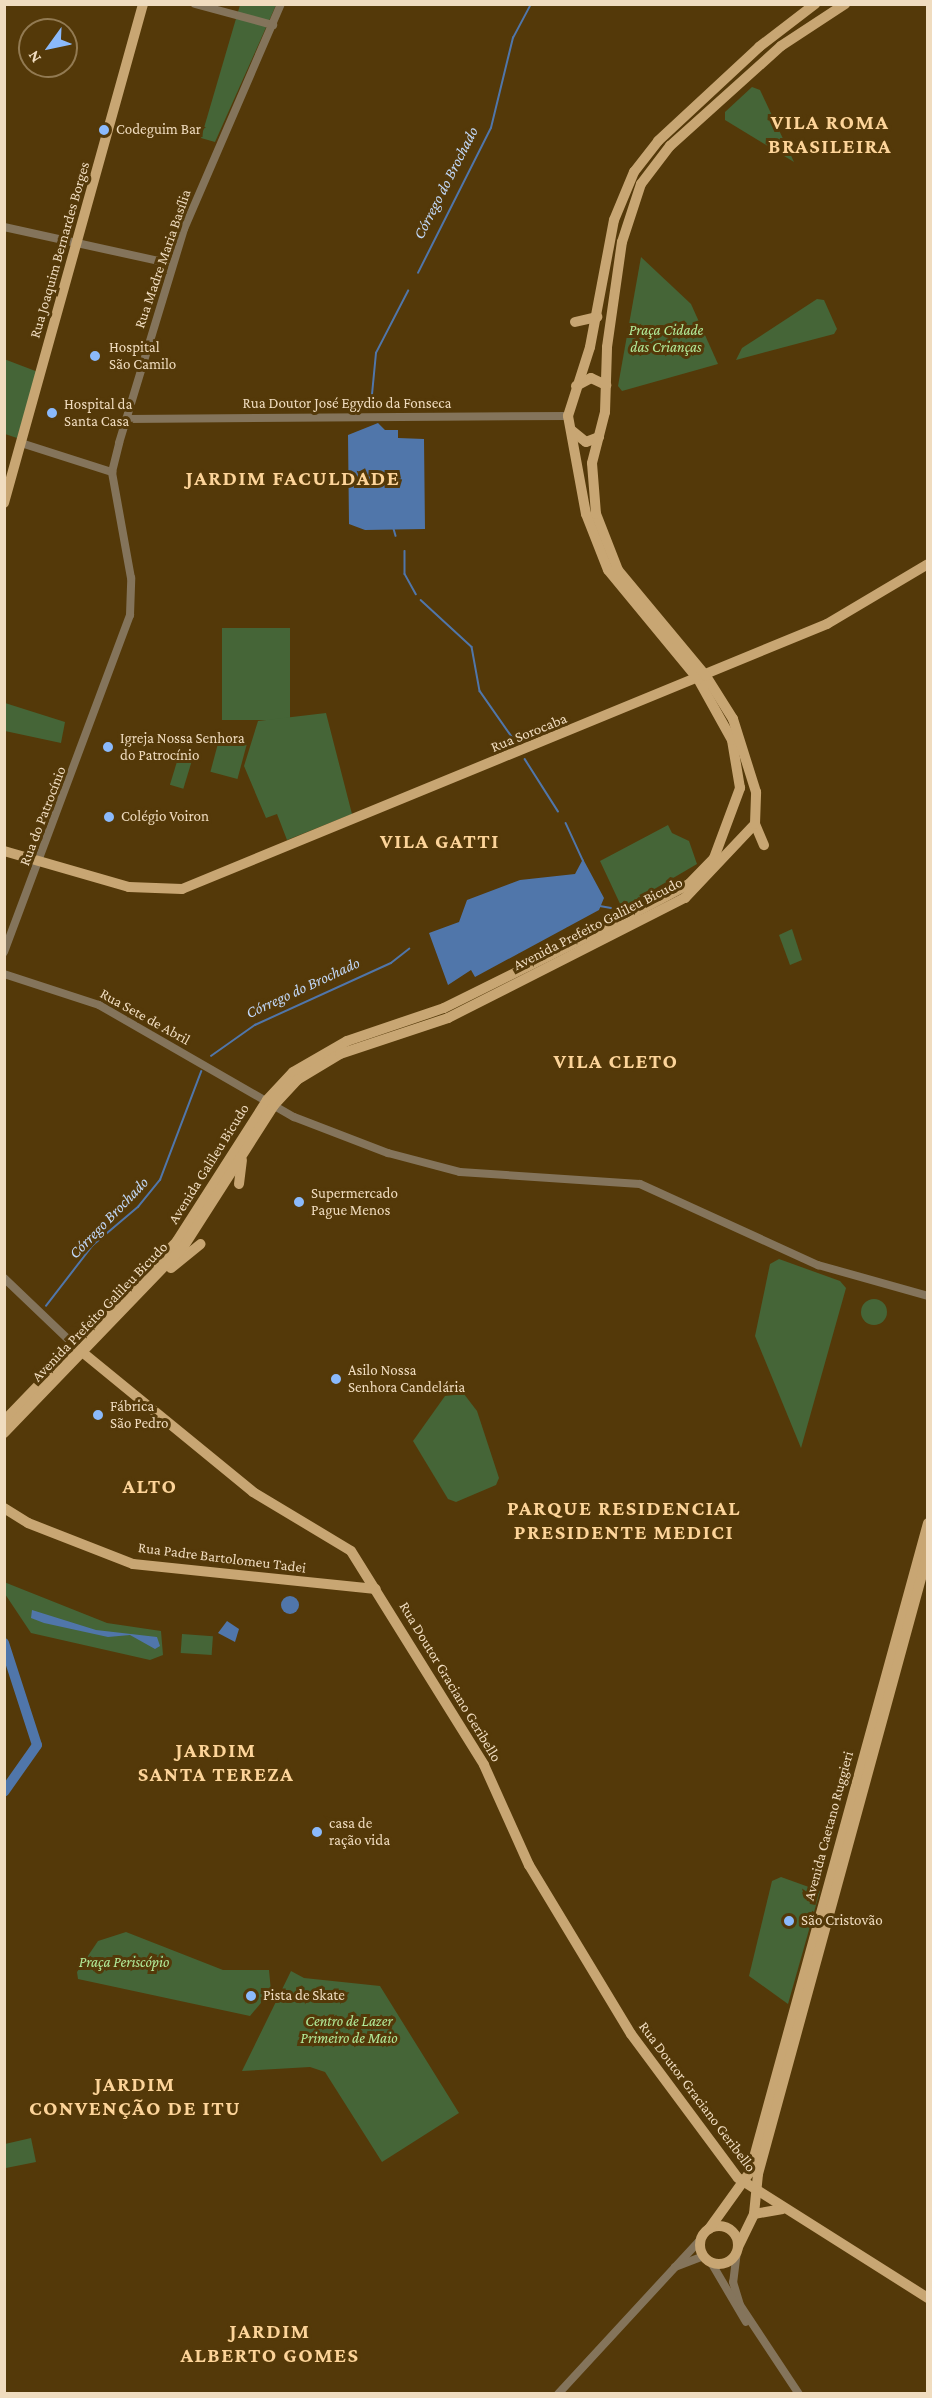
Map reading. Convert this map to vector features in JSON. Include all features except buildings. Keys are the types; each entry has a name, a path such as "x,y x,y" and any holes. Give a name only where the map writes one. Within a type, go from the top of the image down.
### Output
{"main road":[{"name":"Rua Joaquim Bernardes Borges","path":"4,503 143,4"},
{"name":"Avenida Prefeito Galileu Bicudo","path":"4,1421 78,1348 158,1275 192,1237 242,1157 285,1078 327,1050 444,1008 679,890 714,858 731,819 740,788 732,740 702,677 608,570 586,514 568,416 597,317 614,220 640,164 774,34 815,4"},
{"name":"Avenida Prefeito Galileu Bicudo","path":"270,1103 297,1080 340,1054 448,1018 685,898 730,856 755,824 758,799 738,734 702,677 631,590 612,560 591,486 626,221 645,178 670,146 781,45 845,4"},
{"path":"575,322 597,317"},
{"path":"574,390 591,378 606,385"},
{"path":"570,430 586,442 599,437"},
{"name":"Rua Sorocaba","path":"4,851 129,887 182,889 702,677 848,614 927,564"},
{"path":"731,819 745,839"},
{"path":"755,824 764,845"},
{"path":"730,856 748,851"},
{"name":"Avenida Galileu Bicudo","path":"78,1348 184,1232 270,1103"},
{"path":"239,1184 242,1157"},
{"path":"158,1275 201,1244"},
{"name":"Avenida Prefeito Galileu Bicudo","path":"4,1433 78,1348"},
{"name":"Rua Doutor Graciano Geribello","path":"78,1348 243,1484 351,1551 484,1765 524,1857 631,2034 744,2185 927,2298"},
{"name":"Rua Padre Bartolomeu Tadei","path":"4,1508 28,1523 133,1564 376,1589"},
{"name":"Avenida Caetano Ruggieri","path":"709,2229 744,2185 927,1523"},
{"name":"Avenida Caetano Ruggieri","path":"738,2249 754,2214 757,2194 927,1553"},
{"path":"754,2214 783,2209"},
{"path":"709,2229 729,2229 738,2249 729,2262 708,2260 701,2239 709,2229"}],"street":[{"path":"195,4 273,25"},
{"name":"Rua Madre Maria Basília","path":"92,727 131,605 112,472 126,418 172,264 218,149 282,4"},
{"path":"4,227 172,264"},
{"name":"Rua Doutor José Egydio da Fonseca","path":"126,418 568,416"},
{"path":"21,443 112,472"},
{"name":"Rua do Patrocínio","path":"4,952 92,727"},
{"name":"Rua Sete de Abril","path":"4,974 99,1005 270,1103 435,1168 501,1177 649,1187 818,1265 927,1296"},
{"name":"Rua Doutor Graciano Geribello","path":"8,1280 78,1348"},
{"path":"558,2394 701,2239"},
{"path":"737,2307 733,2282 738,2249"},
{"path":"672,2269 708,2260 737,2307 799,2394"}],"green space":[{"path":"240,5 276,5 215,142 201,138"},
{"path":"752,87 760,90 794,162 725,120 725,112"},
{"name":"Praça Cidade das Crianças","path":"641,257 691,304 718,364 622,391 618,386"},
{"path":"817,299 824,300 837,329 834,334 736,360 742,348"},
{"path":"4,359 38,372 17,438 5,434"},
{"path":"222,628 290,628 290,720 222,720"},
{"path":"5,703 65,722 61,743 5,731"},
{"path":"326,713 352,814 287,840 277,814 266,818 244,766 258,721"},
{"path":"220,736 247,743 237,779 210,772"},
{"path":"179,755 192,759 183,789 170,785"},
{"path":"668,825 672,833 689,841 697,864 622,908 600,861"},
{"path":"792,929 802,960 790,965 779,935"},
{"path":"779,1259 840,1281 846,1288 801,1448 755,1336 770,1264"},
{"path":"874,1299 883,1303 887,1312 883,1321 874,1325 865,1321 861,1312 865,1303"},
{"path":"464,1394 477,1411 499,1478 496,1485 456,1502 448,1499 413,1441 445,1396"},
{"path":"4,1582 107,1623 161,1631 163,1655 150,1660 31,1633 5,1594"},
{"path":"182,1634 213,1636 212,1655 181,1653"},
{"path":"781,1877 820,1891 788,2004 749,1976 772,1881"},
{"name":"Praça Periscópio","path":"126,1932 223,1970 269,1970 271,1991 250,2016 78,1979 77,1972 98,1941"},
{"name":"Centro de Lazer Primeiro de Maio","path":"291,1971 304,1978 380,1986 459,2113 382,2162 325,2072 310,2067 242,2071"},
{"path":"31,2138 36,2162 6,2168 5,2144"}],"water":[{"path":"378,423 385,430 398,430 398,438 424,439 425,529 365,530 349,524 348,435"},
{"path":"583,859 604,898 599,910 475,977 471,970 448,985 429,933 459,922 467,900 520,880 575,874"},
{"path":"290,1596 296,1599 299,1605 296,1611 290,1614 284,1611 281,1605 284,1599"},
{"path":"32,1610 96,1630 157,1637 160,1646 155,1649 130,1635 108,1637 44,1623 31,1618"},
{"path":"227,1621 239,1629 235,1642 218,1633"}],"waterway":[{"name":"Córrego do Brochado","path":"418,273 491,128 513,38 531,4"},
{"name":"Córrego do Brochado","path":"371,405 376,353 408,291"},
{"name":"Córrego do Brochado","path":"394,529 396,536"},
{"name":"Córrego do Brochado","path":"405,551 405,574 416,594"},
{"name":"Córrego do Brochado","path":"421,600 472,647 480,691 515,741"},
{"name":"Córrego do Brochado","path":"525,759 558,811"},
{"name":"Córrego do Brochado","path":"566,823 583,860"},
{"path":"616,909 630,908 681,880"},
{"path":"600,906 611,908"},
{"name":"Córrego do Brochado","path":"211,1056 255,1025 391,963 409,949"},
{"name":"Córrego Brochado","path":"46,1306 93,1245 138,1207 160,1180 201,1072"},
{"name":"Córrego do Brochado","path":"4,1643 37,1745 4,1792"}],"place":[{"name":"Codeguim Bar","path":"104,130"},
{"name":"Hospital São Camilo","path":"95,356"},
{"name":"Hospital da Santa Casa","path":"52,413"},
{"name":"Igreja Nossa Senhora do Patrocínio","path":"108,747"},
{"name":"Colégio Voiron","path":"109,817"},
{"name":"Supermercado Pague Menos","path":"299,1202"},
{"name":"Asilo Nossa Senhora Candelária","path":"336,1379"},
{"name":"Fábrica São Pedro","path":"98,1415"},
{"name":"casa de ração vida","path":"317,1832"},
{"name":"São Cristovão","path":"789,1921"},
{"name":"Pista de Skate","path":"251,1996"}],"district":[{"name":"VILA ROMA BRASILEIRA","path":"830,134"},
{"name":"JARDIM FACULDADE","path":"293,478"},
{"name":"VILA GATTI","path":"440,841"},
{"name":"VILA CLETO","path":"616,1061"},
{"name":"ALTO","path":"150,1486"},
{"name":"PARQUE RESIDENCIAL PRESIDENTE MEDICI","path":"624,1520"},
{"name":"JARDIM SANTA TEREZA","path":"216,1762"},
{"name":"JARDIM CONVENÇÃO DE ITU","path":"135,2096"},
{"name":"JARDIM ALBERTO GOMES","path":"270,2343"}]}
